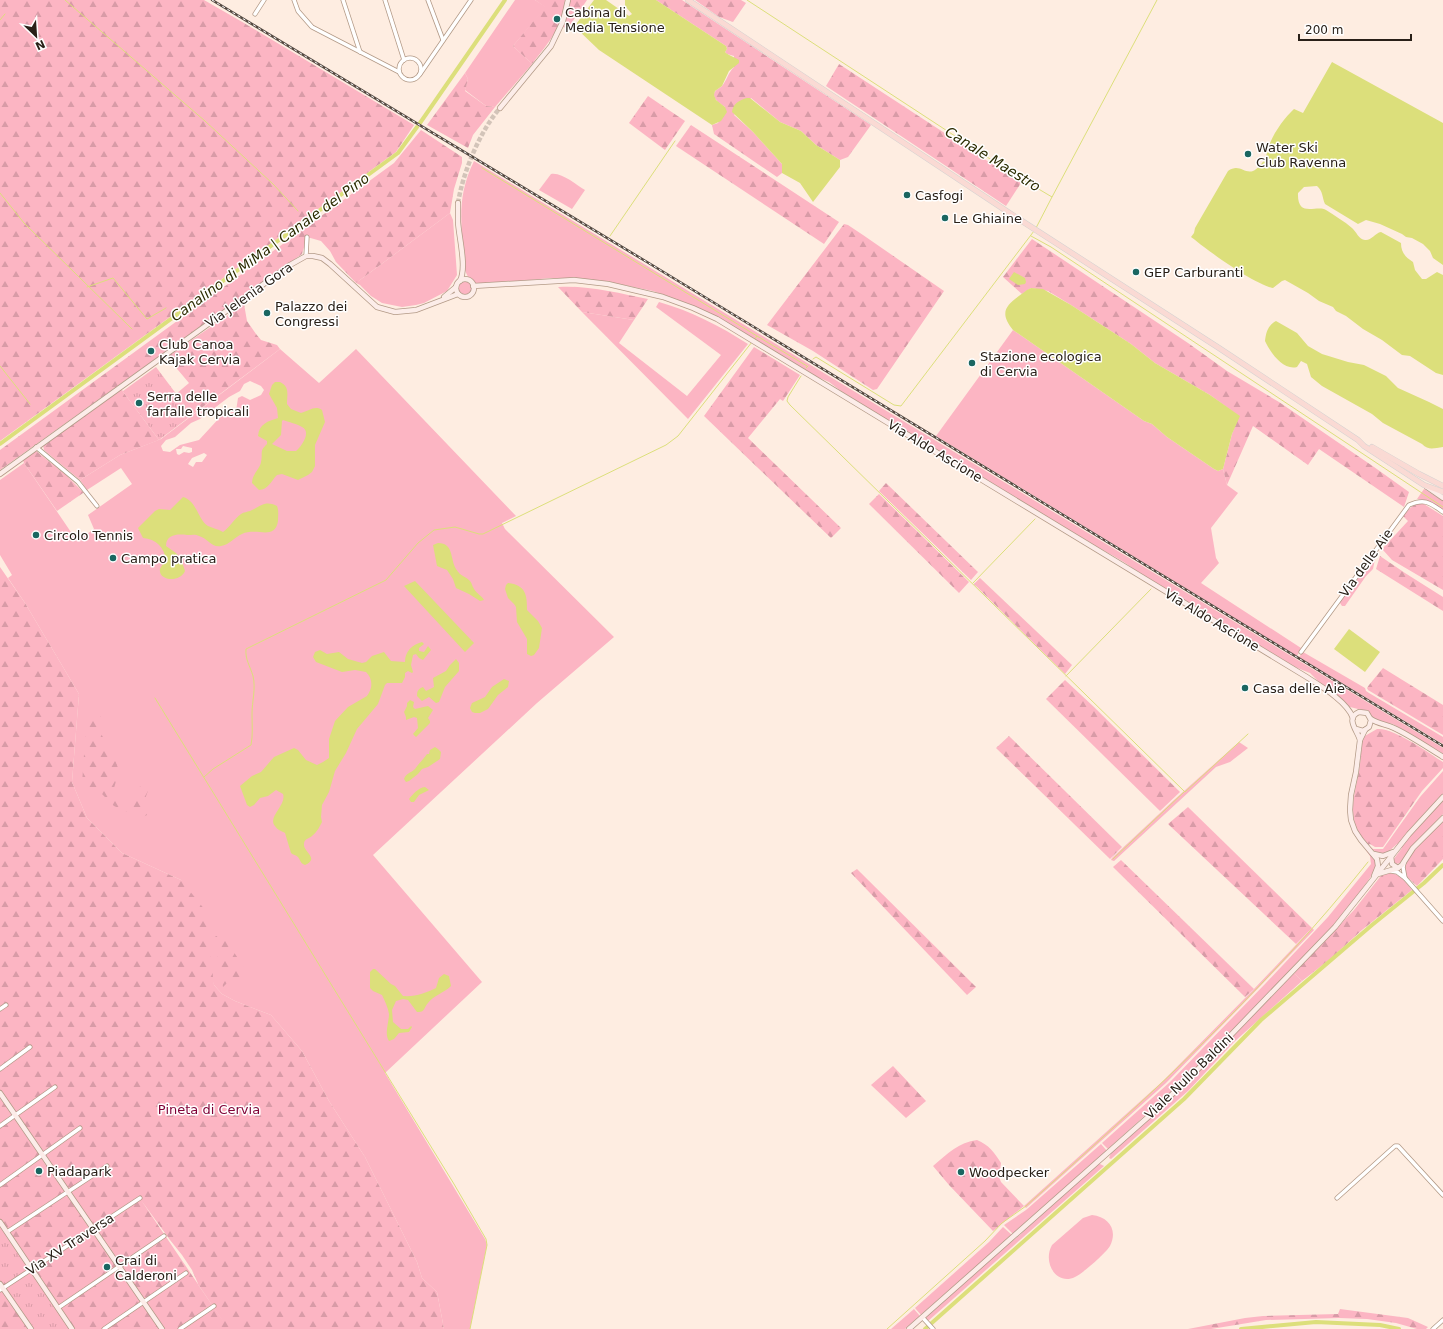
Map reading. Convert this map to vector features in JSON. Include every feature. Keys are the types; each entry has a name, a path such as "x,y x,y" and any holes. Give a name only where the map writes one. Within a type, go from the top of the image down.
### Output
{"main road":[{"path":"688,0 1358,440 1443,486"},
{"path":"1358,440 1364,446 1424,485 1443,492"}],"street":[{"path":"255,14 264,0"},
{"path":"294,0 298,11 312,27 399,72 402,77 407,80 416,78 420,74 471,0"},
{"path":"343,0 360,52"},
{"path":"385,0 404,60"},
{"path":"428,0 443,40"},
{"path":"500,108 552,46 563,21 568,0"},
{"path":"399,72 399,66 404,60 411,58 417,61 420,67 420,74"},
{"path":"436,302 456,287 462,277 463,268 458,222 458,203"},
{"path":"306,237 306,256"},
{"name":"Via Jelenia Gora","path":"0,474 290,265 306,256 322,258 377,307 395,312 406,312 416,310 436,302"},
{"path":"436,302 458,294 466,297 472,293 473,286 468,280 463,268"},
{"path":"460,281 468,280"},
{"name":"Via Aldo Ascione","path":"473,286 574,280 608,284 663,297 717,319 1305,676 1323,688 1346,707"},
{"name":"Via Aldo Ascione","path":"472,293 481,288 494,285"},
{"path":"456,287 458,294"},
{"path":"36,448 78,482 97,506"},
{"path":"1424,485 1443,498"},
{"name":"Via delle Aie","path":"1301,652 1409,505 1417,501 1424,501 1443,512"},
{"path":"1346,707 1359,712 1367,713 1371,719 1405,733 1443,757"},
{"path":"1346,707 1352,718 1352,723 1360,740"},
{"path":"1352,718 1359,712"},
{"path":"1368,886 1378,866 1377,859 1355,831 1351,820 1351,796 1360,740 1370,725 1371,719"},
{"path":"1356,729 1360,731 1382,724"},
{"name":"Viale Nullo Baldini","path":"909,1329 924,1319 1156,1110 1201,1066 1336,927 1391,856 1443,796"},
{"path":"1402,873 1404,862 1413,848 1443,818"},
{"path":"1374,854 1380,856 1386,855 1397,849"},
{"path":"1391,856 1392,864 1402,873 1443,921"},
{"path":"1402,873 1404,862"},
{"path":"1378,874 1390,871 1402,873"},
{"path":"0,1009 6,1004"},
{"path":"0,1068 30,1047"},
{"path":"0,1126 55,1087"},
{"path":"0,1093 162,1329"},
{"path":"0,1185 80,1128"},
{"path":"1337,1198 1395,1146 1398,1146 1443,1195"},
{"path":"7,1232 107,1166"},
{"name":"Via XV Traversa","path":"1,1287 32,1269 140,1198"},
{"path":"0,1222 72,1329"},
{"path":"58,1308 164,1236"},
{"path":"104,1329 186,1273"},
{"path":"1,1287 29,1328"},
{"path":"180,1329 214,1306"},
{"path":"924,1319 933,1329"},
{"path":"1433,1329 1443,1320"}],"green space":[{"path":"0,0 204,0 414,125 396,152 0,441"},
{"path":"515,0 535,0 546,7 513,46 532,64 495,107 486,106 465,90 468,79 465,73"},
{"path":"535,0 565,0 558,27 532,64 513,46 545,7"},
{"path":"570,0 587,0 568,28 562,27 569,11"},
{"path":"656,0 682,0 871,125 848,157 840,160 816,145 801,131 780,122 751,98 734,115 753,132 782,164 782,173 777,177 714,134 712,125 718,123 725,107 716,100 714,93 722,86 734,67 734,56 725,52 727,49 726,46"},
{"path":"695,0 741,0 746,3 733,22 719,17"},
{"path":"839,64 1021,183 1006,206 826,86"},
{"path":"465,73 468,79 465,91 486,106 495,107 473,135 468,148 427,125"},
{"path":"648,96 685,121 665,150 629,123"},
{"path":"691,125 839,222 824,244 676,146"},
{"path":"421,130 462,157 462,163 454,189 450,213 356,283 336,262 330,251 321,241 307,237 302,254 0,470 0,450 394,163"},
{"path":"474,161 1443,748 1443,754 1393,724 1378,722 1366,711 1350,707 1310,673 1295,667 1136,571 1119,559 866,407 829,382 815,376 689,304 653,291 609,282 574,278 550,278 481,285 473,282 465,270 461,214 464,189"},
{"path":"551,174 560,175 585,190 572,209 539,190"},
{"path":"450,213 453,220 457,275 447,291 424,303 402,307 382,303 356,283"},
{"path":"844,224 863,235 944,291 877,389 873,390 813,351 767,325"},
{"path":"1032,239 1188,343 1227,371 1279,402 1409,492 1404,507 1319,449 1308,465 1253,426 1227,485 1223,469 1232,434 1239,416 1210,395 1155,363 1131,344 1048,291 1031,288 1022,294 1003,277"},
{"path":"465,281 470,283 472,288 470,293 465,295 460,293 458,288 460,283"},
{"path":"558,287 592,288 648,299 634,320 582,312"},
{"path":"659,302 705,320 748,344 688,419 582,312 634,320 619,343 687,396 721,355 656,307"},
{"path":"244,304 247,321 256,334 261,340 277,345 280,349 192,415 176,394 189,383 167,357"},
{"path":"1013,330 1144,421 1152,424 1167,437 1214,469 1218,471 1223,469 1227,485 1238,493 1211,528 1216,558 1219,563 1201,583 1301,648 1297,656 936,436"},
{"path":"754,347 800,375 783,401 780,399 748,438 841,528 831,538 704,416"},
{"path":"280,349 319,383 356,349 516,516 502,523 505,529 614,637 537,703 373,855 482,982 385,1073 485,1239 487,1245 470,1329 444,1329 437,1292 422,1278 417,1262 365,1157 329,1101 302,1051 271,1015 235,1001 222,994 214,985 181,880 122,853 87,818 72,782 79,694 25,603 8,578 12,575 0,555 0,480 24,463 77,541 94,529 88,515 132,484 121,468 87,490 80,480 120,455 161,439","holes":["250,381 261,386 264,390 261,395 250,400 242,396 238,398 236,411 222,415 199,440 180,445 170,452 163,451 161,446 166,440 175,437 191,423 200,419 229,397 240,391 244,384","183,446 192,448 192,452 184,452 179,455 177,454 176,449 181,449","204,453 207,455 202,462 196,462 193,467 188,464 192,458"]},
{"path":"156,367 192,415 159,440 121,389 123,391"},
{"path":"121,389 159,440 120,455 80,480 44,450 43,445"},
{"path":"36,451 66,475 83,492 57,511 24,463 23,460"},
{"path":"886,483 978,572 971,580 879,491"},
{"path":"1424,489 1443,501 1443,511 1425,500 1417,499"},
{"path":"879,494 969,582 959,593 869,504"},
{"path":"1420,503 1443,516 1443,590 1392,560 1383,550 1384,547 1408,521 1403,516 1412,506"},
{"path":"1376,554 1373,569 1366,576 1345,606 1342,606 1340,603 1341,600"},
{"path":"1380,556 1443,597 1443,611 1376,569"},
{"name":"Pineta di Cervia","path":"0,567 25,603 79,694 72,782 87,818 122,853 181,880 205,910 214,985 222,994 235,1001 271,1015 302,1051 329,1101 365,1157 417,1262 422,1278 437,1292 444,1329 0,1329","holes":["141,1200 182,1255 192,1270 199,1285","199,1285 225,1324 199,1286"]},
{"path":"980,578 1072,665 1065,674 974,584"},
{"path":"1303,652 1365,688 1369,693 1443,737 1443,744 1299,657"},
{"path":"1383,668 1443,705 1443,735 1368,690 1367,688 1369,685"},
{"path":"1065,680 1180,792 1160,811 1046,699"},
{"path":"95,712 101,715 99,730 115,759 119,771 114,788 119,797 125,800 135,795 145,778 152,780 142,807 147,815 141,818 114,806 102,794 82,784 86,725"},
{"path":"1377,729 1384,729 1401,736 1443,762 1443,768 1422,791 1383,847 1375,847 1370,844 1368,845 1356,827 1353,810 1363,737"},
{"path":"1009,736 1122,847 1110,859 996,748"},
{"path":"1239,742 1248,748 1230,762 1216,767 1114,861 1111,860 1174,800"},
{"path":"1443,771 1443,814 1409,850 1400,863 1396,864 1393,860 1402,848 1397,844 1387,853 1377,852 1371,848 1369,846 1373,849 1383,849 1420,797"},
{"path":"1188,807 1312,928 1296,944 1168,824"},
{"path":"1443,820 1443,859 1417,886 1405,875 1405,864 1413,852"},
{"path":"1365,849 1376,859 1377,863 1375,870 1353,901 1322,939 1182,1082 1108,1149 1102,1143 1170,1082 1328,917 1371,864 1370,856"},
{"path":"1121,860 1254,989 1245,997 1113,867"},
{"path":"857,869 976,987 967,995 851,873"},
{"path":"1387,873 1395,874 1404,880 1412,890 1302,981 1294,973 1354,910 1380,877"},
{"path":"1312,928 1314,930 1166,1083 1026,1208 1024,1206 1164,1080"},
{"path":"216,936 224,938 242,964 248,978 232,978 223,987 214,938"},
{"path":"1294,973 1302,981 1234,1042 1188,1091 1111,1159 1109,1158 1114,1150 1198,1072"},
{"path":"893,1066 926,1101 906,1118 871,1085"},
{"path":"977,1140 991,1149 996,1155 1001,1163 999,1177 1001,1182 1024,1206 993,1231 933,1166 948,1153 964,1143"},
{"path":"1101,1144 1107,1151 1013,1234 1004,1225 1026,1210"},
{"path":"1100,1164 1104,1166 928,1321 926,1319 926,1316 1000,1250 1020,1235 1034,1220 1096,1165"},
{"path":"1092,1215 1103,1218 1110,1225 1113,1235 1110,1246 1088,1268 1075,1277 1068,1279 1057,1276 1050,1265 1049,1259 1049,1252 1052,1245 1083,1218"},
{"path":"1003,1227 1012,1235 921,1315 915,1308 989,1242"},
{"path":"0,1228 28,1268 6,1284 0,1276"},
{"path":"31,1274 69,1329 35,1329 8,1290"},
{"path":"914,1309 920,1316 905,1329 891,1329"},
{"path":"1340,1309 1408,1318 1428,1327 1426,1329 1417,1329 1396,1323 1367,1319 1339,1318 1266,1320 1211,1329 1188,1329 1263,1316 1338,1314"}],"shaded area":[{"path":"594,0 606,0 629,16 632,14 625,6 625,0 656,0 726,46 727,49 725,52 739,60 739,63 729,71 722,86 715,91 714,95 716,100 725,107 727,112 721,121 712,125 599,50 576,28 577,23"},
{"path":"1332,62 1443,123 1443,265 1433,258 1430,251 1423,244 1412,238 1406,237 1380,224 1366,220 1358,224 1325,204 1321,192 1317,186 1304,187 1298,193 1301,206 1308,209 1326,210 1349,225 1363,240 1367,240 1381,232 1401,243 1404,254 1413,262 1415,270 1422,279 1426,279 1437,272 1443,275 1443,375 1436,373 1410,356 1402,355 1346,316 1336,311 1333,307 1319,301 1285,280 1273,288 1257,282 1228,264 1191,237 1228,171 1238,168 1250,172 1260,166 1266,158 1269,145 1280,125 1294,109 1303,113"},
{"path":"750,98 780,122 801,131 816,145 840,160 840,167 813,202 800,183 782,173 782,164 753,132 732,112 737,103"},
{"path":"1014,272 1025,278 1025,284 1018,285 1009,279"},
{"path":"1031,288 1043,289 1071,305 1131,344 1155,363 1210,395 1240,416 1232,434 1223,469 1218,471 1214,469 1167,437 1152,424 1144,421 1013,330 1006,317 1005,312 1007,307 1015,299"},
{"path":"1276,321 1297,333 1308,346 1322,354 1364,365 1386,376 1398,388 1443,409 1443,447 1427,448 1383,423 1372,414 1322,386 1311,377 1307,364 1301,361 1297,367 1292,367 1287,366 1278,360 1265,341 1268,329"},
{"path":"275,382 280,382 285,386 287,389 287,404 291,409 301,413 317,408 322,410 325,422 315,445 315,466 312,472 298,480 282,474 277,475 267,487 259,490 252,483 252,480 260,465 262,450 267,444 267,441 258,436 259,432 262,426 271,420 278,418 277,408 269,394 272,385","holes":["283,420 296,424 305,429 305,439 296,451 287,451 272,444 281,435"]},
{"path":"183,497 191,502 202,520 208,526 223,532 244,512 266,504 273,504 277,506 278,521 276,527 269,532 248,532 221,546 215,546 202,537 196,535 180,535 170,537 166,546 176,553 181,559 185,571 182,575 174,579 166,578 160,573 160,568 166,560 163,551 159,544 152,540 143,538 138,528 155,511 159,509 170,510"},
{"path":"438,543 447,546 451,552 456,569 470,581 475,591 484,600 480,601 456,588 453,579 447,570 437,566 433,545"},
{"path":"415,581 474,643 465,652 404,586"},
{"path":"508,583 522,588 526,595 527,610 538,621 542,628 539,648 534,655 531,656 527,654 527,639 517,622 516,607 508,598 505,589"},
{"path":"1349,629 1380,652 1365,672 1334,649"},
{"path":"422,642 424,644 419,648 419,651 424,652 428,646 431,650 423,660 416,654 413,655 411,665 413,672 408,671 405,673 402,683 387,683 385,685 378,704 357,729 346,753 335,771 329,792 322,805 322,822 316,832 304,842 304,847 310,855 311,860 305,865 301,863 298,857 291,853 285,833 277,828 273,822 273,819 282,802 283,794 276,790 268,796 260,798 250,807 247,805 240,786 252,776 261,772 274,757 294,748 298,750 306,760 317,765 329,758 329,739 335,721 348,707 367,696 369,693 371,681 366,672 355,670 342,672 316,662 313,657 315,652 320,650 327,654 339,652 348,659 362,663 366,662 372,656 384,652 391,661 405,662 406,655 410,649"},
{"path":"456,659 459,663 459,671 445,687 439,702 436,703 429,697 422,701 417,696 419,689 423,687 426,691 434,687 433,678 446,671"},
{"path":"504,679 509,681 508,687 498,695 488,709 480,713 472,712 470,708 472,703 485,697 492,687"},
{"path":"410,700 414,702 413,707 415,709 428,706 433,710 428,718 430,723 416,737 413,734 418,728 417,718 414,717 406,720 404,712 407,703"},
{"path":"435,747 441,752 440,759 422,769 418,774 406,782 404,779 406,775 415,769 427,754 429,754 430,750"},
{"path":"425,787 429,790 419,795 414,802 411,802 409,799 412,795"},
{"path":"375,969 395,986 403,996 416,995 436,988 439,978 444,974 449,976 451,986 430,1000 422,1012 417,1012 408,1000 403,999 396,1001 392,1010 393,1022 401,1029 408,1029 411,1026 412,1027 409,1032 399,1033 394,1039 389,1041 387,1035 389,1014 387,1007 382,995 370,988 370,972"}],"waterway":[{"path":"65,0 205,121 273,184 298,211"},
{"name":"Canalino di MiMa | Canale del Pino","path":"420,123 505,0"},
{"name":"Canale Maestro","path":"747,0 1010,172 1052,197 1157,0"},
{"path":"0,20 5,14"},
{"name":"Canalino di MiMa | Canale del Pino","path":"0,444 398,153 417,127"},
{"path":"610,236 675,141"},
{"path":"482,168 757,336"},
{"path":"0,193 24,223 132,329"},
{"path":"1036,228 1052,197"},
{"path":"813,359 816,357 894,405 901,406 1034,231"},
{"path":"1031,236 1051,247 1443,507"},
{"path":"87,287 113,278 147,319 166,308"},
{"path":"754,340 757,336 807,366"},
{"path":"204,777 213,769 251,745 254,686 253,676 246,656 246,649 386,580 418,543 434,530 455,527 483,534 666,445 678,436 752,342"},
{"path":"0,366 30,404"},
{"path":"801,376 788,397 787,401 790,405 1185,792 1248,734"},
{"path":"973,583 1035,519"},
{"path":"1066,676 1151,589"},
{"path":"155,698 454,1184 486,1239 487,1245 470,1329"},
{"path":"1113,859 1184,792"},
{"path":"887,1329 985,1241 1002,1223 1026,1206 1161,1084 1289,954 1368,862"},
{"path":"925,1329 1184,1099 1261,1020 1372,925 1424,883 1443,865"},
{"path":"1241,1329 1316,1322 1380,1325 1399,1329"}],"tunnel":[{"path":"458,203 460,191 473,152 486,128 500,108"}],"railway":[{"path":"212,0 647,262 1443,746"}],"place":[{"name":"Cabina di Media Tensione","path":"557,19"},
{"name":"Water Ski Club Ravenna","path":"1248,154"},
{"name":"Casfogi","path":"907,195"},
{"name":"Le Ghiaine","path":"945,218"},
{"name":"GEP Carburanti","path":"1136,272"},
{"name":"Palazzo dei Congressi","path":"267,313"},
{"name":"Club Canoa Kajak Cervia","path":"151,351"},
{"name":"Stazione ecologica di Cervia","path":"972,363"},
{"name":"Serra delle farfalle tropicali","path":"139,403"},
{"name":"Circolo Tennis","path":"36,535"},
{"name":"Campo pratica","path":"113,558"},
{"name":"Casa delle Aie","path":"1245,688"},
{"name":"Piadapark","path":"39,1171"},
{"name":"Woodpecker","path":"961,1172"},
{"name":"Crai di Calderoni","path":"107,1267"}]}
